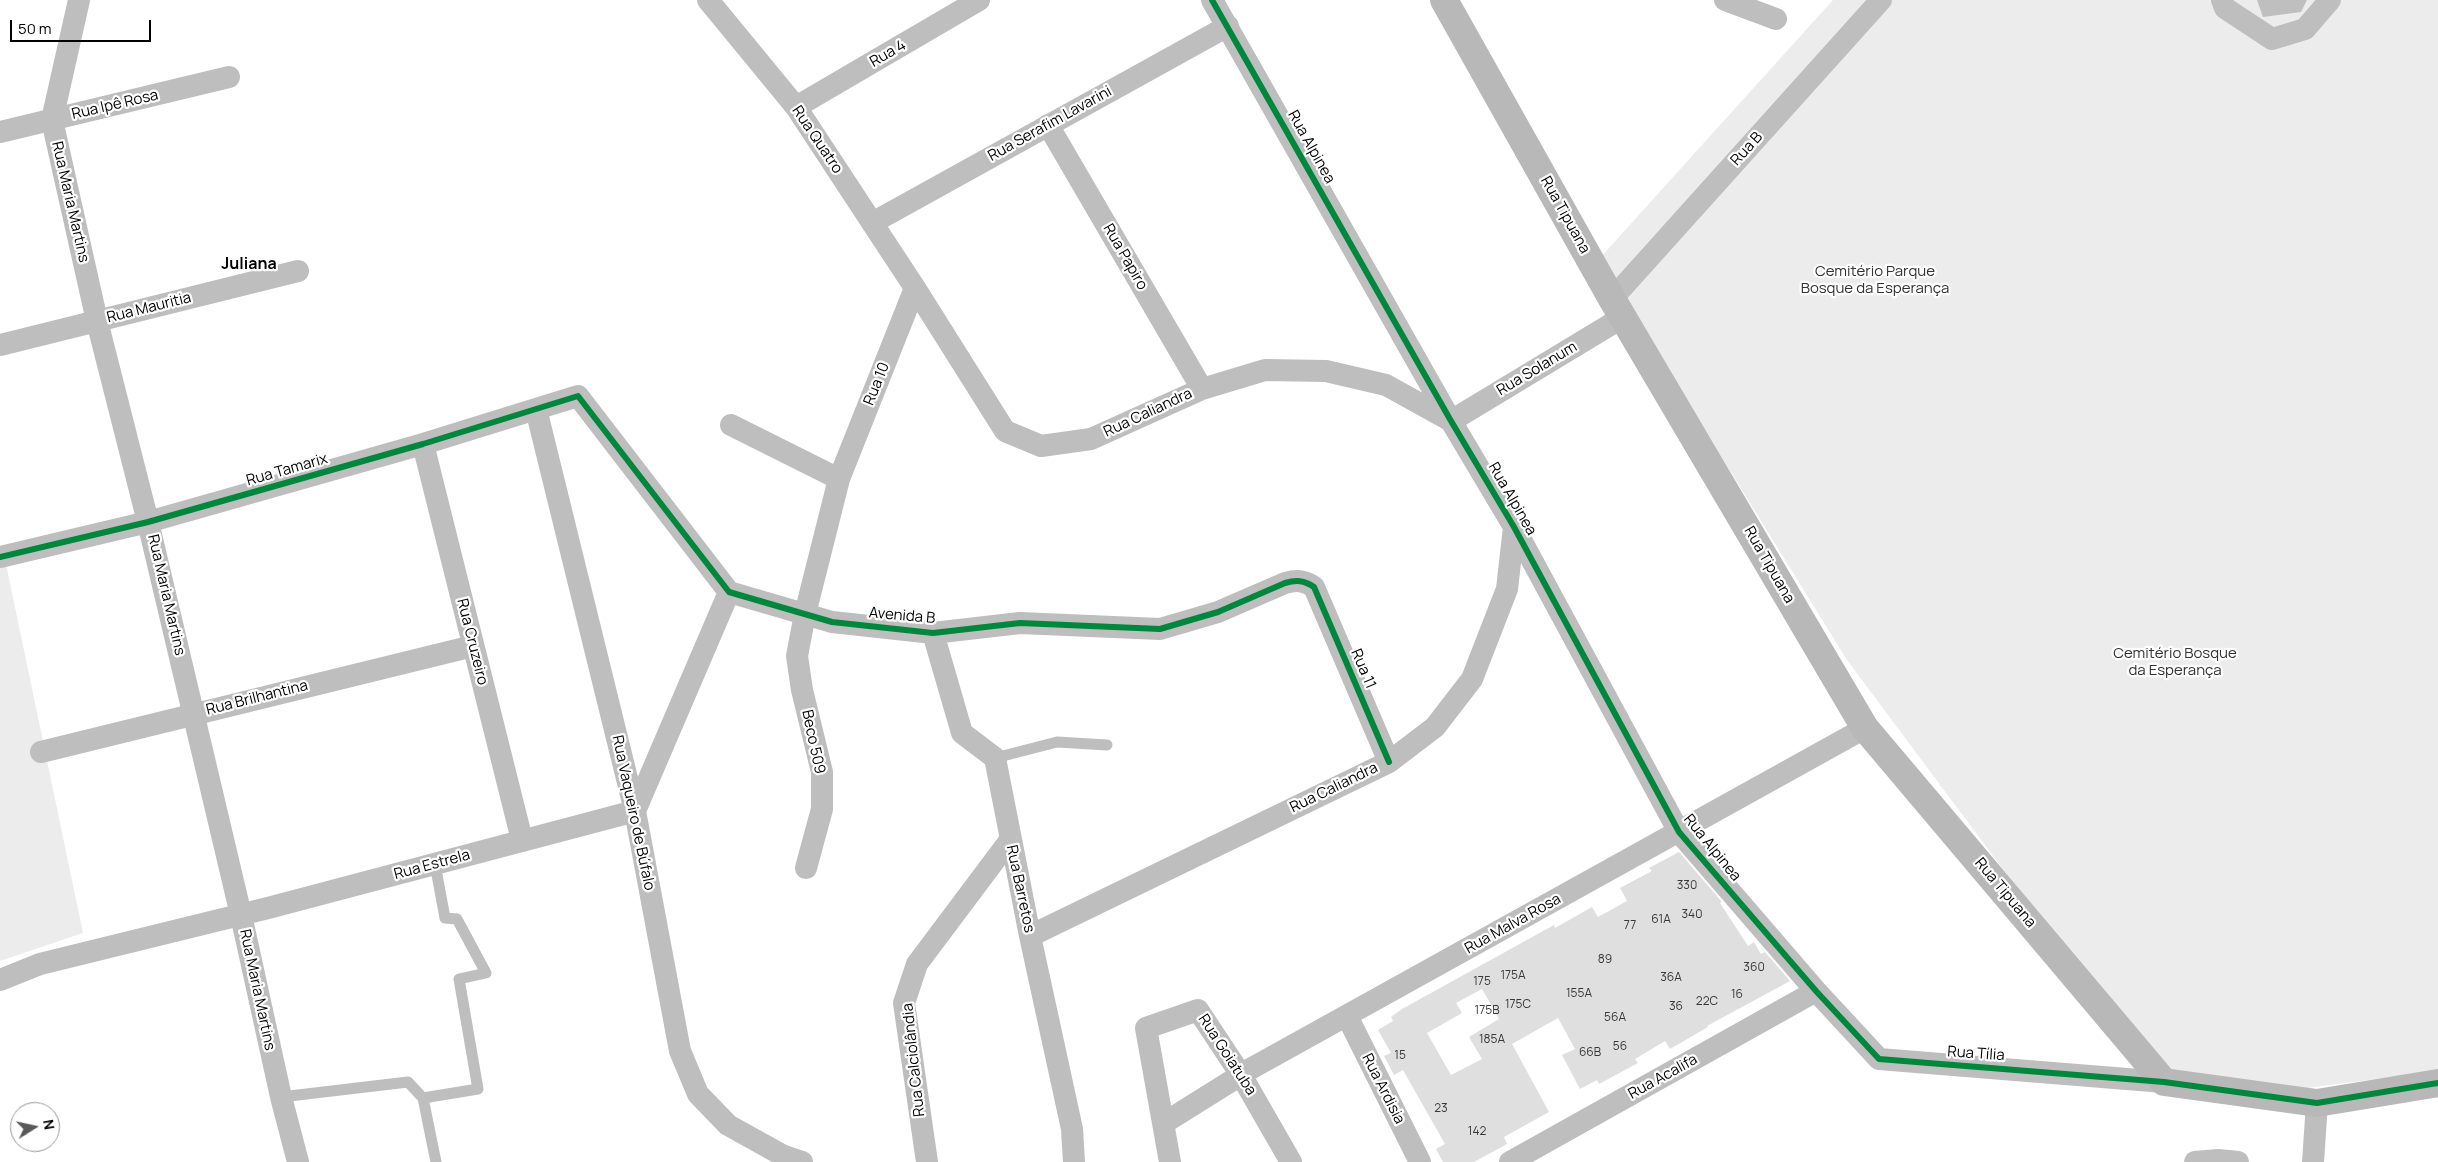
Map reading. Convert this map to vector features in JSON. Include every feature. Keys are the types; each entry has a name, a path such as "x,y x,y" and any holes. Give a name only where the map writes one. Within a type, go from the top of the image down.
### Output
{"street":[{"name":"Rua Maria Martins","path":"79,0 52,120 97,321 194,714 241,915 280,1096 298,1162"},
{"name":"Rua Quatro","path":"708,0 796,107 915,288"},
{"name":"Rua 4","path":"796,107 979,0"},
{"name":"Rua Alpinea","path":"1212,0 1451,421 1514,527 1679,832 1816,991"},
{"name":"Rua Tipuana","path":"1444,0 1618,308 1865,728 2164,1082"},
{"path":"1725,0 1776,19"},
{"name":"Rua B","path":"1618,308 1881,0"},
{"path":"2222,0 2225,8 2272,39 2305,29 2330,0"},
{"name":"Rua Serafim Lavarini","path":"872,222 1228,26"},
{"name":"Rua Ipê Rosa","path":"0,132 229,77"},
{"name":"Rua Papiro","path":"1048,125 1202,389"},
{"name":"Rua Mauritia","path":"0,346 298,271"},
{"name":"Rua Caliandra","path":"915,288 1005,431 1041,446 1091,440 1202,389 1266,370 1326,371 1386,385 1451,421"},
{"name":"Rua 10","path":"805,614 839,480 915,288"},
{"name":"Rua Solanum","path":"1451,421 1618,308"},
{"name":"Rua Tamarix","path":"0,557 148,522 423,444 578,396 729,592"},
{"name":"Rua Vaqueiro de Búfalo","path":"536,409 635,811 680,1051 698,1094 728,1125 790,1160"},
{"path":"731,425 839,480"},
{"name":"Rua Cruzeiro","path":"423,444 522,840"},
{"name":"Rua Caliandra","path":"1030,936 1389,762 1435,727 1472,679 1507,590 1514,527"},
{"name":"Avenida B","path":"729,592 832,622 933,633 1020,623 1160,630 1218,612 1285,583 1296,580 1307,582 1314,587"},
{"name":"Rua 11","path":"1314,587 1389,762"},
{"path":"635,811 729,592"},
{"name":"Beco 509","path":"805,614 797,656 802,690 822,772 822,810 806,868"},
{"path":"933,633 962,733 995,758"},
{"name":"Rua Brilhantina","path":"41,752 472,646"},
{"name":"Rua Malva Rosa","path":"1164,1123 1241,1074 1865,728"},
{"name":"Rua Barretos","path":"995,758 1010,840 1072,1129 1074,1162"},
{"name":"Rua Estrela","path":"0,980 40,964 241,915 635,811"},
{"name":"Rua Calciolândia","path":"927,1162 904,1003 918,964 1010,840"},
{"name":"Rua Tília","path":"1816,991 1879,1059 2164,1082"},
{"name":"Rua Acalifa","path":"1510,1162 1548,1153 1816,991"},
{"name":"Rua Goiatuba","path":"1170,1162 1146,1028 1198,1010 1241,1074 1291,1162"},
{"name":"Rua Ardisia","path":"1346,1016 1420,1162"},
{"path":"2164,1082 2316,1102 2438,1082"},
{"path":"2313,1162 2316,1102"},
{"path":"2195,1162 2218,1160 2238,1162"}],"lane":[{"path":"995,758 1057,742 1107,745"},
{"path":"423,1098 478,1089 459,979 486,973 457,919 445,918 435,864"},
{"path":"280,1096 408,1082 423,1098 436,1162"}],"green space":[{"name":"Cemitério Bosque da Esperança","path":"1833,0 2438,0 2438,1080 2407,1075 2276,1092 2166,1071 2002,868 1847,660 1599,259"},
{"path":"6,564 83,933 0,961 0,566"}],"shaded area":[{"path":"2257,0 2307,0 2301,12 2263,17"}],"building":[{"path":"1679,852 1722,902 1720,903 1748,946 1754,942 1761,954 1765,952 1790,981 1707,1026 1670,1049 1665,1041 1635,1059 1638,1063 1599,1084 1597,1080 1580,1089 1562,1055 1575,1049 1558,1018 1512,1044 1549,1112 1504,1137 1507,1144 1474,1162 1443,1162 1436,1149 1445,1144 1403,1070 1394,1075 1384,1056 1391,1053 1378,1030 1393,1021 1391,1017 1402,1009 1554,925 1555,928 1592,907 1598,917 1627,901 1620,888 1652,871 1649,868","holes":["1482,989 1499,1019 1469,1037 1482,1059 1451,1075 1427,1033 1462,1013 1456,1003"]}],"cycle path":[{"path":"1212,0 1451,421 1514,527 1679,832 1816,991 1879,1059 2164,1082 2317,1103 2438,1083"},
{"path":"0,557 148,522 423,444 578,396 729,592 832,622 933,633 1020,623 1160,629 1218,612 1285,583 1296,581 1307,583 1314,587 1389,762"}],"district":[{"name":"Juliana","path":"249,265"}],"park label":[{"name":"Cemitério Parque Bosque da Esperança","path":"1875,280"}]}
